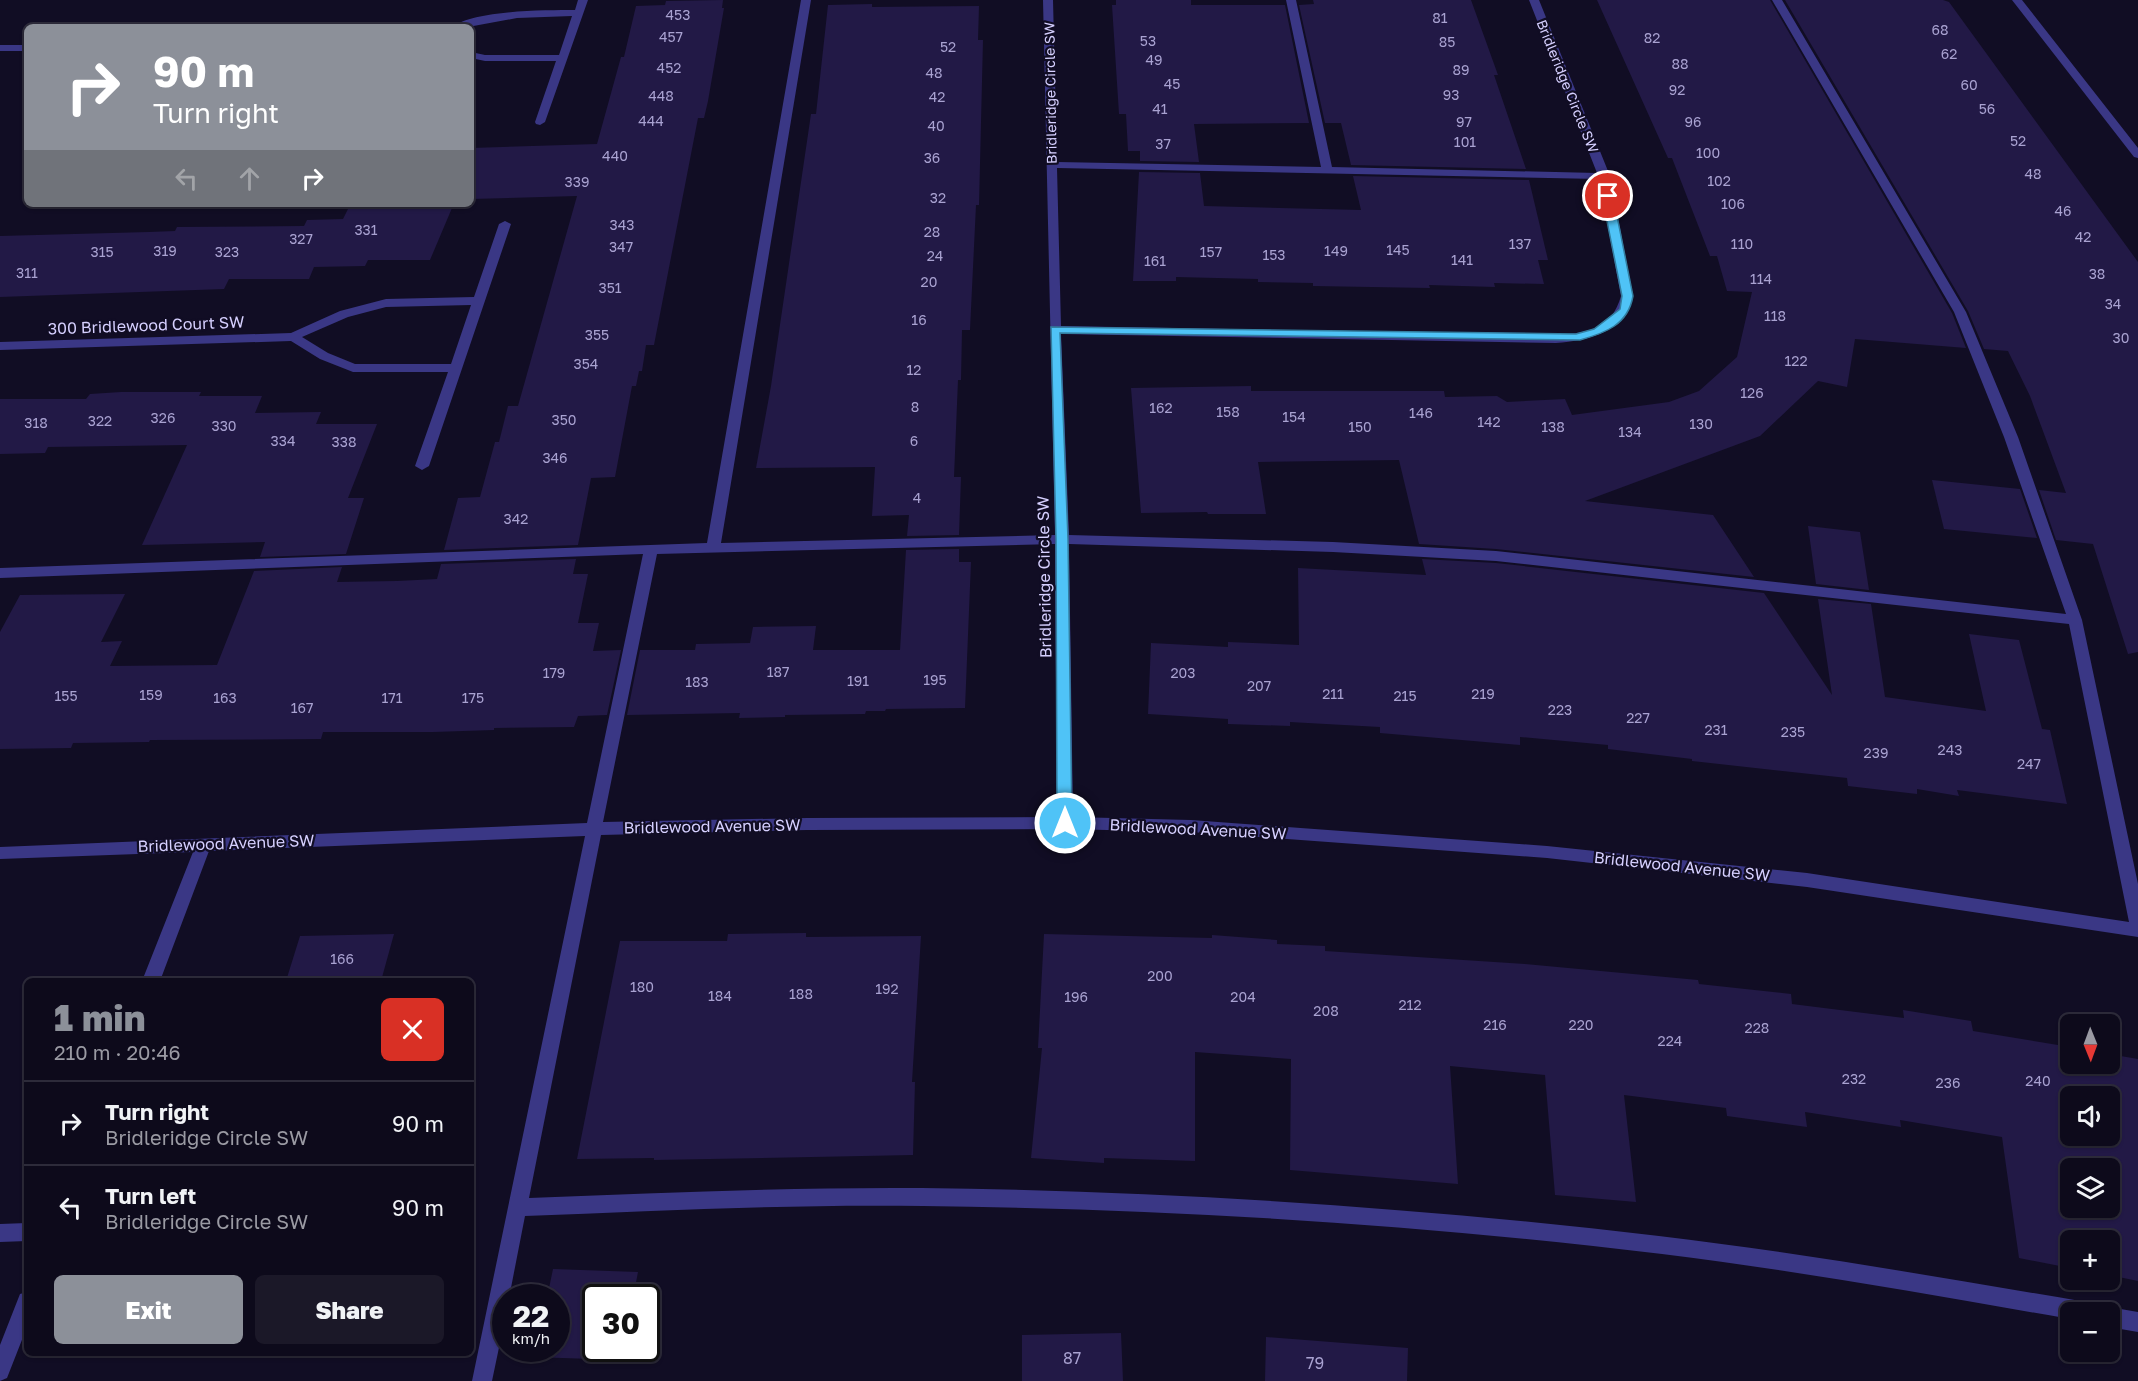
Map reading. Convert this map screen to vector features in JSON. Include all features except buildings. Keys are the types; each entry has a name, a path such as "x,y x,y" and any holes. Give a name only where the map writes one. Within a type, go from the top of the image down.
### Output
{"street":[{"path":"540,122 583,0"},
{"path":"713,548 806,0"},
{"name":"Bridleridge Circle SW","path":"1048,0 1062,539 1065,823"},
{"path":"1291,0 1328,171"},
{"name":"Bridleridge Circle SW","path":"1055,330 1556,339 1576,338 1598,332 1613,322 1625,310 1627,296 1604,176 1534,0"},
{"path":"1777,0 1960,312 2011,437 2075,620 2138,924"},
{"path":"2017,0 2138,155"},
{"path":"466,24 509,14 578,13"},
{"path":"0,48 24,48"},
{"path":"474,56 485,58 562,58"},
{"path":"1051,165 1604,176"},
{"path":"422,466 453,368 505,224"},
{"name":"300 Bridlewood Court SW","path":"0,346 294,337 344,314 386,303 478,301"},
{"path":"294,337 324,356 353,368 453,368"},
{"path":"0,573 651,549 1062,539 1333,547 1496,556 2075,620"},
{"path":"482,1381 651,549"},
{"name":"Bridlewood Avenue SW","path":"0,853 594,829 807,824 1065,823 1191,826 1547,852 1807,880 2138,930"},
{"path":"152,978 204,844"},
{"path":"518,1207 804,1197 974,1198 1206,1206 1508,1229 1746,1257 2060,1308"},
{"path":"0,1233 24,1232"},
{"path":"0,1371 24,1309"},
{"path":"2120,1319 2138,1322"}],"route":[{"path":"1065,823 1062,539 1055,330 1576,338 1598,332 1625,310 1627,296 1608,196"}]}
